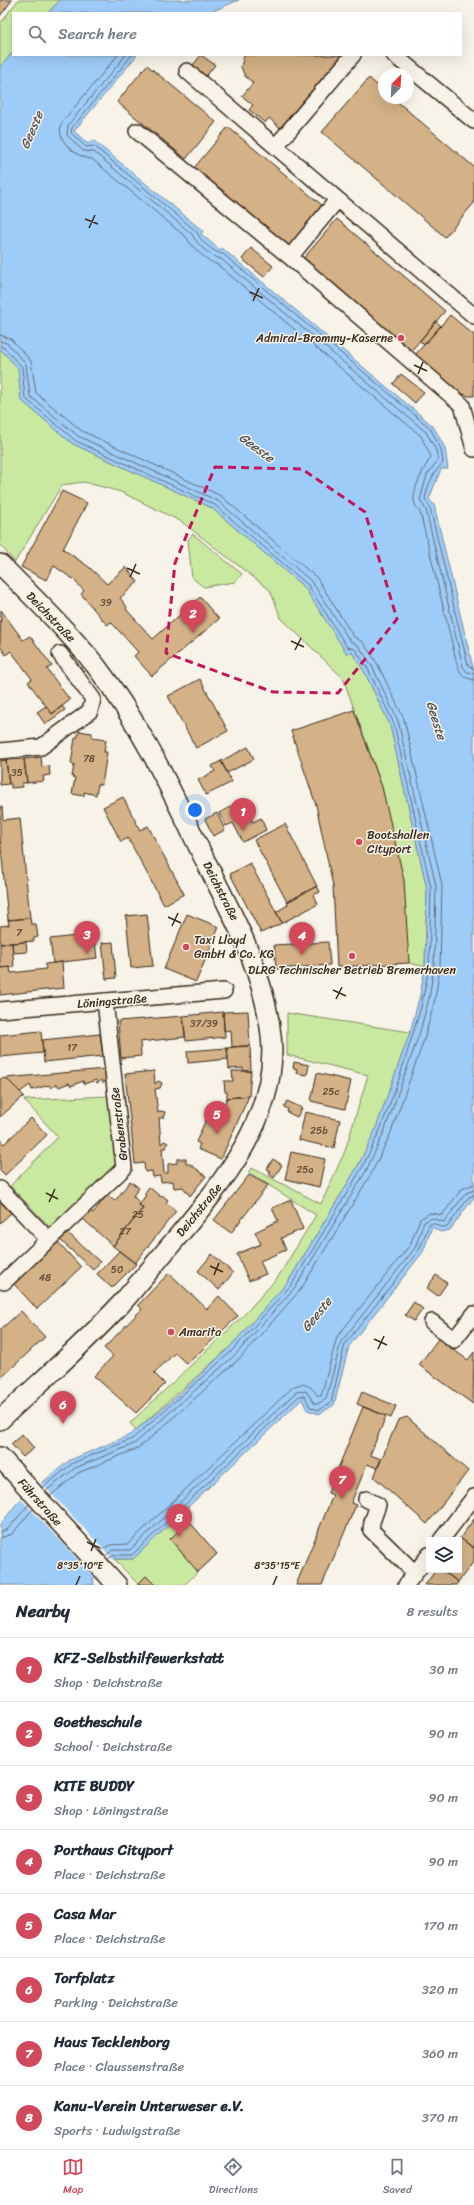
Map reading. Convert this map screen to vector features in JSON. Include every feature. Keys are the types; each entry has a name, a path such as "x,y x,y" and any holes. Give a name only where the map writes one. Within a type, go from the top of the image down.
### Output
{"main road":[{"name":"Deichstraße","path":"0,564 67,632 97,667 142,733 249,948 263,986 271,1038 270,1067 265,1095 249,1137 219,1186 123,1302 0,1420"},
{"name":"Fährstraße","path":"0,1457 64,1529 116,1584"}],"street":[{"path":"276,146 352,56"},
{"path":"395,56 474,121"},
{"path":"187,72 276,146 337,200 474,316"},
{"path":"137,131 468,404 474,449"},
{"path":"290,257 337,200"},
{"path":"0,751 41,747 90,711 93,699 60,654"},
{"name":"Löningstraße","path":"0,1010 224,991"},
{"name":"Grabenstraße","path":"48,1239 124,1168 105,1001"},
{"path":"0,1189 48,1239 4,1282"},
{"path":"432,1322 454,1340 474,1314"},
{"path":"443,1537 474,1497"},
{"path":"366,1499 378,1505 371,1530 415,1573"},
{"path":"406,1585 426,1559"}],"highlighted area":[{"path":"215,467 302,469 365,512 397,619 338,693 273,692 166,653 175,563"}],"green space":[{"path":"18,0 60,0 49,12 12,12 12,53 0,67 0,24"},
{"path":"0,349 19,368 21,400 73,444 212,508 305,588 347,653 351,651 364,671 390,725 427,889 425,967 409,963 382,787 343,678 281,618 270,590 182,522 121,492 84,482 62,485 15,562 0,545"},
{"path":"193,534 242,574 235,582 204,587 192,578 188,540"},
{"path":"287,1013 410,1032 376,1129 358,1166 288,1282 230,1347 136,1430 130,1423 243,1316 278,1277 316,1215 248,1172 252,1168 321,1204 345,1151 368,1075 287,1055"},
{"path":"108,1096 116,1165 50,1227 10,1186 58,1137 24,1100"},
{"path":"181,1513 217,1554 184,1585 139,1585 114,1559 133,1559"}],"water":[{"path":"60,0 239,0 210,12 49,12"},
{"name":"Geeste","path":"12,53 12,56 136,56 74,131 88,144 93,140 203,231 201,234 220,250 222,248 433,426 445,448 448,469 441,469 429,499 434,505 474,672 474,1197 450,1230 440,1232 432,1227 423,1252 349,1346 334,1405 319,1414 307,1410 302,1399 133,1559 114,1559 93,1579 94,1585 0,1585 0,1525 18,1502 70,1460 130,1435 175,1398 230,1347 288,1282 358,1166 376,1128 410,1032 420,995 425,967 427,889 390,725 364,671 351,651 347,654 305,588 212,508 73,444 21,400 18,368 0,349 0,67"}],"pier":[{"path":"40,1482 115,1561 96,1579 20,1498"}],"building":[{"path":"0,0 12,0 0,16"},
{"path":"200,56 202,56 215,65 206,76 193,65"},
{"path":"244,56 341,56 280,128 269,118 265,123 249,110 253,105 242,96 253,83 245,76 241,67"},
{"path":"147,65 216,122 186,159 117,102"},
{"path":"369,78 378,86 378,104 400,104 474,167 474,203 445,237 322,132"},
{"path":"228,127 323,206 289,247 194,168"},
{"path":"337,219 445,311 411,351 303,259"},
{"path":"251,248 273,266 264,277 242,259"},
{"path":"450,315 474,335 474,396 468,396 461,393 415,355"},
{"path":"436,321 441,326 424,345 420,341"},
{"path":"401,374 424,392 415,403 393,384"},
{"path":"62,491 87,503 63,549 89,567 107,584 126,567 138,582 120,598 127,607 126,609 153,639 200,597 219,619 152,676 134,656 138,652 111,622 107,625 81,594 84,591 73,579 54,566 46,580 21,567"},
{"path":"1,610 23,640 30,636 52,666 47,669 70,700 52,714 28,682 32,679 11,651 6,655 0,646"},
{"path":"200,679 228,731 196,748 168,696"},
{"path":"46,706 52,714 62,706 65,710 45,724 37,712"},
{"name":"Bootshallen Cityport","path":"354,710 382,787 404,880 409,963 337,967 333,886 316,805 291,731"},
{"path":"79,731 92,733 92,738 106,740 104,752 107,752 102,785 98,784 96,795 84,792 84,796 72,794 75,778 72,777 74,764 71,764 75,738 77,738"},
{"path":"248,747 254,759 227,773 221,761"},
{"path":"41,757 42,767 49,766 50,775 43,776 44,781 27,783 24,759"},
{"path":"24,759 27,783 22,783 23,787 11,788 11,784 9,784 6,760"},
{"path":"6,760 9,784 0,785 0,761"},
{"path":"221,761 232,782 206,795 198,780 215,771 212,766"},
{"path":"123,797 140,830 148,826 184,894 164,905 128,838 121,842 103,807"},
{"path":"239,802 246,817 249,815 253,822 261,818 266,830 243,842 233,823 226,826 219,813"},
{"path":"0,807 2,807 3,820 20,818 30,918 8,920 0,838"},
{"path":"217,813 225,830 213,836 205,819"},
{"path":"285,824 317,886 287,902 254,840"},
{"path":"250,863 282,923 261,933 230,874"},
{"path":"317,886 320,892 313,895 318,904 282,923 276,912 288,905 287,902"},
{"path":"147,914 153,966 131,968 126,916"},
{"path":"187,914 219,927 196,982 164,969"},
{"path":"30,918 31,924 36,924 38,937 34,938 34,941 0,944 0,926 9,925 8,920"},
{"path":"94,934 97,958 53,963 50,939"},
{"path":"26,942 27,952 13,953 12,943"},
{"path":"113,942 116,978 106,979 102,943"},
{"path":"328,942 330,965 276,969 274,945"},
{"path":"12,943 14,967 0,968 0,944"},
{"path":"62,962 64,988 0,995 0,968 10,967 11,973 46,969 45,964"},
{"path":"248,1011 250,1046 232,1047 231,1030 224,1031 223,1012"},
{"path":"223,1012 225,1037 186,1041 183,1016"},
{"path":"183,1016 185,1037 140,1042 141,1056 121,1058 118,1021"},
{"path":"41,1031 43,1053 0,1057 0,1035"},
{"path":"100,1034 103,1056 44,1062 42,1040"},
{"path":"250,1046 251,1071 243,1071 243,1068 229,1069 227,1048"},
{"path":"227,1048 228,1059 188,1063 187,1051"},
{"path":"294,1062 309,1065 307,1075 296,1073 297,1069 293,1068"},
{"path":"105,1069 108,1080 103,1083 102,1080 97,1083 96,1080 84,1084 83,1081 71,1086 69,1083 59,1087 57,1084 51,1088 49,1085 32,1090 30,1085 20,1092 6,1078"},
{"path":"154,1071 155,1084 158,1081 162,1083 160,1088 155,1089 158,1113 161,1111 165,1112 163,1118 159,1118 161,1144 164,1141 168,1143 166,1148 162,1148 164,1173 168,1173 168,1164 177,1163 177,1159 186,1159 186,1164 190,1164 206,1176 190,1196 183,1187 174,1188 173,1181 161,1182 160,1176 153,1177 152,1171 145,1172 144,1163 135,1164 125,1074"},
{"path":"232,1071 251,1071 249,1096 227,1098 224,1081 233,1081"},
{"path":"317,1073 351,1081 345,1109 311,1101"},
{"path":"6,1078 24,1096 0,1117 0,1079"},
{"path":"249,1096 221,1159 198,1149 200,1144 196,1142 211,1108 221,1112 227,1098"},
{"path":"287,1101 302,1108 297,1117 287,1112 288,1109 284,1107"},
{"path":"305,1112 340,1120 334,1148 299,1140"},
{"path":"31,1118 47,1135 5,1175 0,1170 0,1140 4,1144"},
{"path":"291,1152 325,1159 319,1187 285,1179"},
{"path":"273,1159 282,1165 274,1178 269,1174 271,1171 267,1169"},
{"path":"249,1175 268,1185 231,1233 214,1220"},
{"path":"130,1181 139,1188 133,1196 143,1208 113,1246 83,1219 90,1211 93,1213 107,1195 115,1201"},
{"path":"149,1187 161,1197 162,1195 168,1200 166,1202 176,1211 135,1263 113,1246 143,1208 139,1205 146,1195 144,1194"},
{"path":"291,1200 303,1229 281,1238 286,1250 260,1261 266,1274 249,1281 237,1254 261,1244 255,1232 278,1221 272,1208"},
{"path":"0,1201 11,1213 0,1223"},
{"path":"67,1232 100,1262 93,1270 60,1240"},
{"path":"57,1241 81,1267 37,1309 13,1283"},
{"path":"119,1251 136,1264 112,1288 97,1274"},
{"path":"212,1254 233,1273 219,1290 198,1271"},
{"name":"Amarita","path":"169,1273 207,1309 219,1296 238,1316 187,1364 175,1353 154,1373 165,1384 136,1413 94,1376 113,1356 104,1348 142,1309 138,1305"},
{"path":"436,1275 447,1283 438,1296 427,1288"},
{"path":"414,1302 423,1309 414,1321 405,1315"},
{"path":"21,1311 45,1337 0,1379 0,1330"},
{"path":"438,1339 468,1360 474,1352 473,1404 419,1365"},
{"path":"362,1392 396,1406 391,1418 357,1404"},
{"path":"363,1407 386,1416 370,1455 381,1459 377,1468 367,1464 351,1503 356,1505 322,1585 296,1585 333,1495 328,1493"},
{"path":"407,1417 468,1471 427,1524 374,1477 398,1420"},
{"path":"22,1434 34,1448 23,1457 11,1444"},
{"path":"474,1519 474,1548 461,1537"},
{"path":"189,1521 217,1554 198,1572 170,1539"},
{"path":"462,1539 474,1548 474,1561 458,1582 446,1573 462,1573"},
{"path":"434,1573 446,1573 458,1582 456,1585 425,1585"},
{"path":"146,1576 155,1585 138,1584"}],"place":[{"name":"Admiral-Brommy-Kaserne","path":"401,338"},
{"name":"Goetheschule","path":"193,633"},
{"name":"KFZ-Selbsthilfewerkstatt","path":"243,831"},
{"name":"Bootshallen Cityport","path":"359,842"},
{"name":"Taxi Lloyd GmbH & Co. KG","path":"186,947"},
{"name":"KITE BUDDY","path":"87,954"},
{"name":"Porthaus Cityport","path":"302,955"},
{"name":"DLRG Technischer Betrieb Bremerhaven","path":"352,956"},
{"name":"Casa Mar","path":"217,1134"},
{"name":"Amarita","path":"171,1332"},
{"name":"Torfplatz","path":"63,1424"},
{"name":"Haus Tecklenborg","path":"342,1499"},
{"name":"Kanu-Verein Unterweser e.V.","path":"179,1537"}]}
